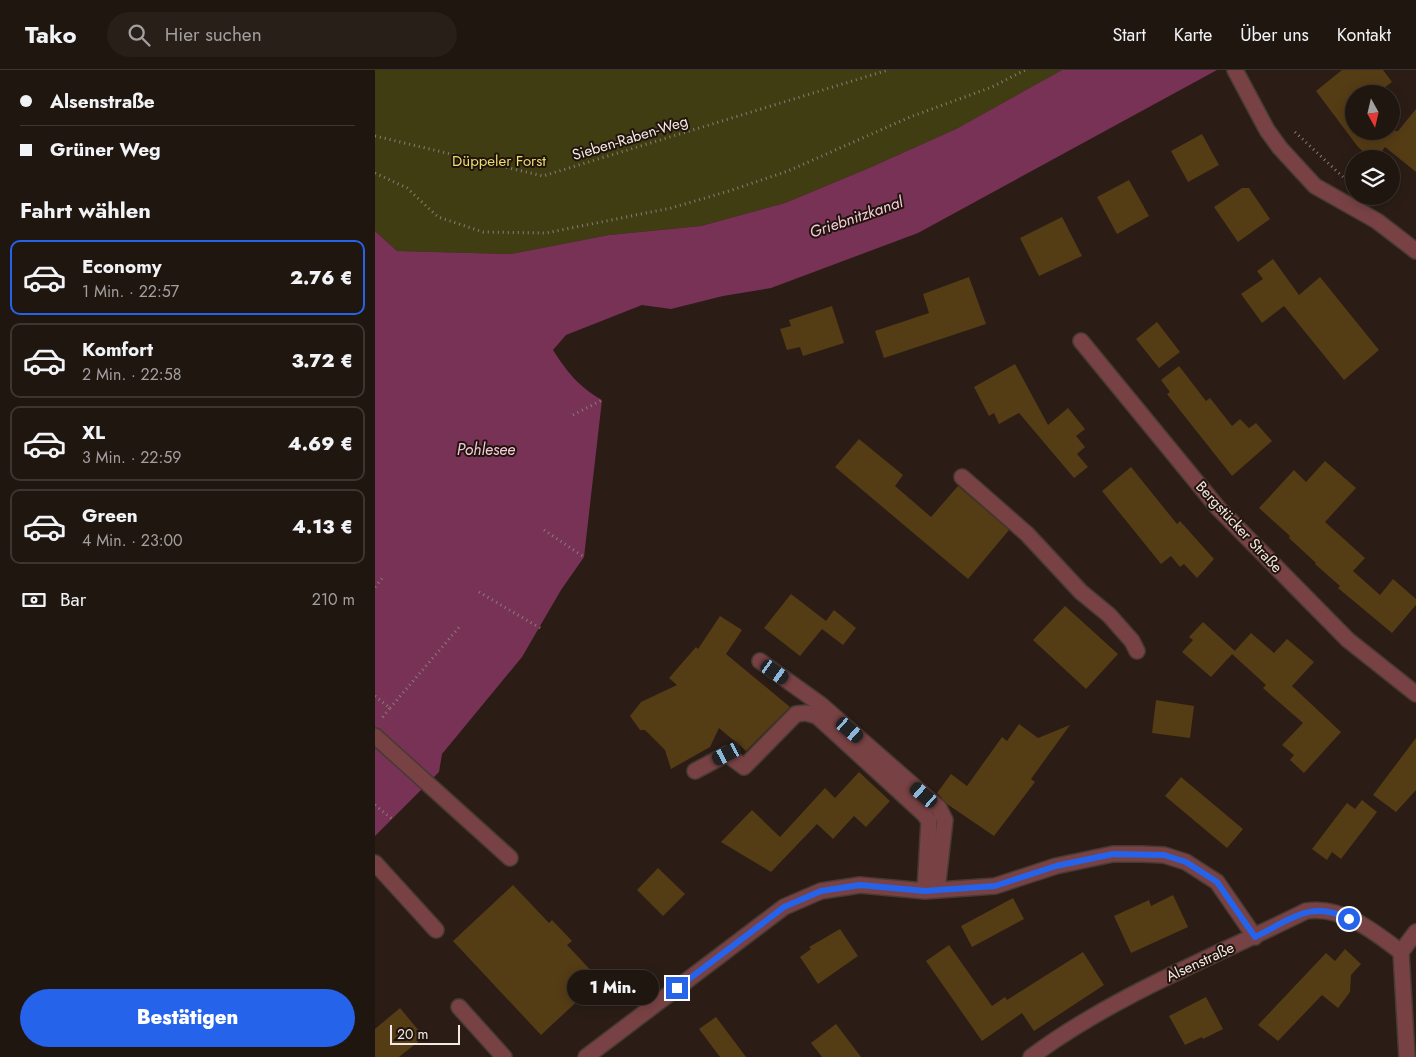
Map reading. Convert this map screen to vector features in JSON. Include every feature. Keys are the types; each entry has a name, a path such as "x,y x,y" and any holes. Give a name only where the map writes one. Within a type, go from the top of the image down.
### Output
{"street":[{"path":"1235,70 1255,109 1279,148 1315,186 1377,221 1416,251"},
{"name":"Bergstücker Straße","path":"1081,341 1218,508 1348,640 1416,694"},
{"path":"962,477 1027,534 1081,592 1109,615 1132,641 1137,651"},
{"path":"760,661 820,704 939,808 945,820 931,891"},
{"path":"695,771 727,754 744,767 796,714 806,713 817,716 924,814 929,821 931,891"},
{"path":"375,736 510,858"},
{"path":"586,1057 784,907 821,891 860,885 931,891 995,886 1056,866 1113,854 1164,855 1186,862 1217,882 1255,937"},
{"path":"375,863 436,930"},
{"name":"Alsenstraße","path":"1031,1057 1061,1035 1159,982 1306,911 1321,909 1337,913 1375,933 1401,952"},
{"path":"1407,1057 1401,952 1416,932"},
{"path":"459,1007 504,1057"}],"path":[{"name":"Sieben-Raben-Weg","path":"375,136 543,176 888,70"},
{"path":"375,173 407,188 438,217 483,232 547,233 671,208 788,171 910,117 992,87 1025,70"},
{"path":"1291,128 1345,180"},
{"path":"573,415 602,400"},
{"path":"543,530 584,557"},
{"path":"375,588 384,576"},
{"path":"479,592 540,628"},
{"path":"390,708 461,625"},
{"path":"375,805 392,819"}],"green space":[{"name":"Düppeler Forst","path":"375,70 1062,70 956,129 785,203 701,226 609,235 511,254 397,251 375,231"}],"water":[{"name":"Pohlesee","path":"1062,70 1217,70 918,233 771,288 723,296 671,309 642,305 566,335 553,350 574,378 586,390 602,400 584,557 561,590 522,657 442,754 439,772 375,836 375,231 397,251 511,254 609,235 701,226 785,203 869,168 956,129"}],"building":[{"path":"1342,70 1383,70 1392,82 1388,85 1345,85 1345,130 1316,91"},
{"path":"1416,109 1416,172 1400,159 1400,150 1389,150 1385,147 1383,150 1362,150 1353,140 1400,140 1400,129"},
{"path":"1202,134 1219,165 1188,182 1171,151"},
{"path":"1129,180 1149,216 1117,234 1097,197"},
{"path":"1242,188 1249,188 1270,219 1238,242 1214,207"},
{"path":"1062,217 1082,256 1039,276 1020,238"},
{"path":"1273,259 1299,295 1320,277 1379,350 1344,380 1284,306 1262,323 1241,294 1263,279 1257,271"},
{"path":"969,277 986,324 884,358 875,331 929,313 923,294"},
{"path":"832,306 844,343 803,356 800,347 787,350 780,329 791,326 789,320"},
{"path":"1157,322 1180,352 1159,368 1136,339"},
{"path":"1015,364 1048,425 1068,408 1085,429 1076,436 1085,447 1077,454 1088,467 1074,478 1019,413 999,424 994,413 989,416 974,387"},
{"path":"1179,366 1206,401 1210,398 1232,426 1240,419 1249,428 1256,423 1272,441 1232,476 1167,394 1170,392 1161,380"},
{"path":"859,439 903,475 895,486 931,517 958,486 1009,530 968,579 835,467"},
{"path":"1325,461 1356,488 1325,522 1365,558 1353,571 1380,595 1393,579 1416,599 1416,605 1392,633 1338,588 1340,586 1259,508 1294,470 1306,482"},
{"path":"1131,467 1177,524 1180,521 1214,559 1197,578 1184,564 1180,567 1171,556 1161,564 1102,491"},
{"path":"791,594 826,621 834,610 856,628 843,645 822,629 800,656 764,628"},
{"path":"1065,606 1118,654 1086,689 1033,640"},
{"path":"720,616 742,630 726,654 790,707 746,751 719,728 710,747 671,769 665,750 645,730 640,730 630,716 641,702 677,685 669,678 696,647 698,649"},
{"path":"1203,622 1235,651 1211,677 1182,652 1193,640 1189,637"},
{"path":"1251,633 1274,653 1287,639 1314,662 1292,686 1341,732 1304,773 1290,760 1294,755 1282,745 1303,723 1263,688 1266,685 1232,654"},
{"path":"1156,700 1194,706 1190,738 1152,733"},
{"path":"1019,724 1038,738 1070,725 1031,779 1035,782 994,836 947,804 937,793 951,774 967,786 1002,737 1007,741"},
{"path":"1416,738 1416,790 1396,812 1373,795"},
{"path":"859,772 890,801 866,827 854,816 833,839 817,824 771,872 721,842 752,810 780,837 825,788 835,798"},
{"path":"1181,777 1243,829 1227,848 1165,796"},
{"path":"1362,800 1377,812 1341,859 1332,852 1327,860 1312,849 1347,803 1355,809"},
{"path":"658,868 685,894 663,916 637,890"},
{"path":"513,885 549,923 552,920 572,941 567,945 600,980 541,1035 453,941"},
{"path":"1173,895 1188,927 1131,953 1114,916 1149,900 1151,906"},
{"path":"1013,898 1024,919 972,947 961,926"},
{"path":"840,929 858,956 818,984 800,957 811,949 809,947"},
{"path":"949,945 992,1006 1005,997 1007,1000 1083,952 1104,985 1034,1031 1022,1013 982,1041 926,961"},
{"path":"1345,949 1361,964 1351,975 1350,992 1338,1008 1322,995 1278,1041 1258,1025 1326,953 1335,961"},
{"path":"1206,997 1223,1029 1185,1045 1169,1016"},
{"path":"400,1008 424,1037 399,1057 375,1057 375,1029"},
{"path":"716,1017 746,1057 720,1057 699,1029"},
{"path":"836,1024 861,1057 822,1057 811,1043"}],"route":[{"path":"677,988 784,907 821,891 860,885 925,891 995,886 1056,866 1113,854 1164,855 1186,862 1217,882 1225,890 1255,937 1306,911 1329,910 1349,919"}],"water label":[{"name":"Griebnitzkanal","path":"856,217"}]}
